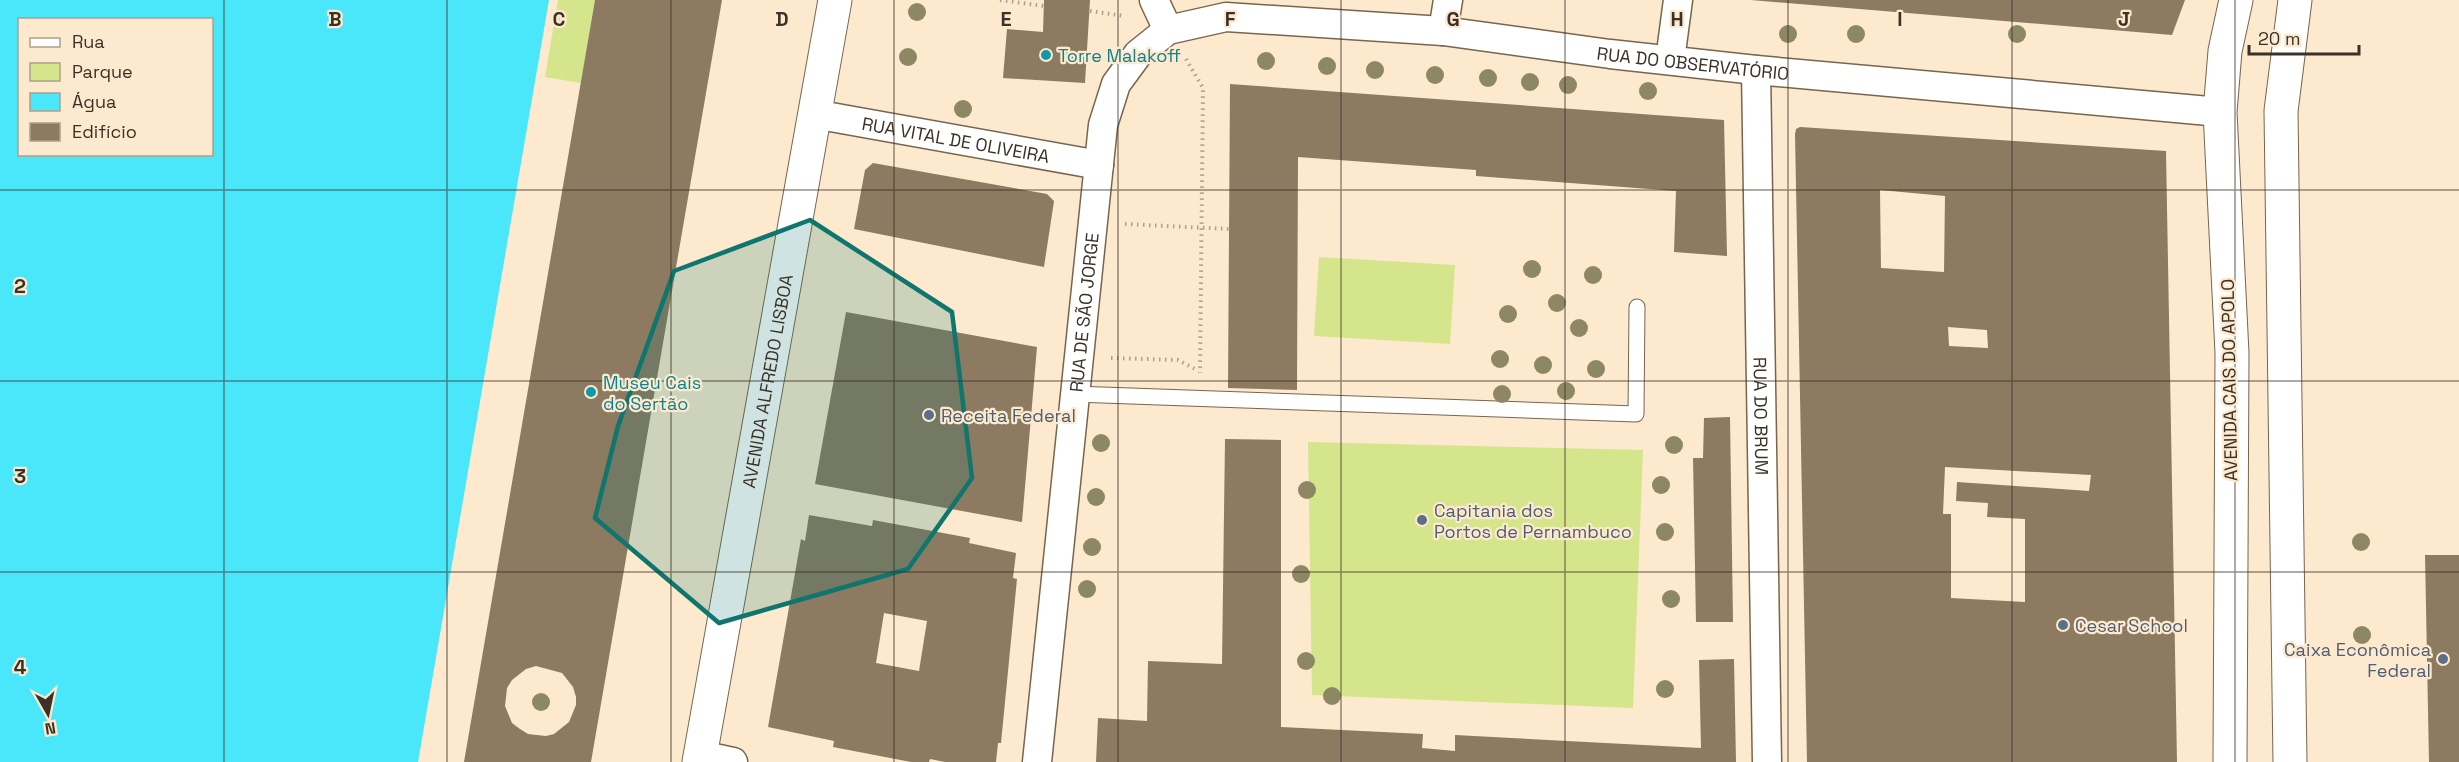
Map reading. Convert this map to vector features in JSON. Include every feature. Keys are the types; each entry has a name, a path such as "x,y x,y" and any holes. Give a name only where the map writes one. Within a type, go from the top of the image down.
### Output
{"main road":[{"name":"AVENIDA ALFREDO LISBOA","path":"700,758 836,0"},
{"name":"AVENIDA CAIS DO APOLO","path":"2230,762 2232,352 2220,112 2224,51 2236,0"},
{"path":"2290,762 2281,111 2295,0"}],"street":[{"path":"1155,0 1168,30"},
{"path":"1443,31 1448,0"},
{"path":"1670,60 1678,0"},
{"name":"RUA DO OBSERVATÓRIO","path":"1168,30 1204,20 1234,17 1443,31 1756,70 2220,112"},
{"name":"RUA DE SÃO JORGE","path":"1037,762 1103,125 1116,84 1138,54 1168,30"},
{"name":"RUA DO BRUM","path":"1756,70 1767,762"},
{"name":"RUA VITAL DE OLIVEIRA","path":"814,114 1098,165"},
{"path":"700,758 733,762"}],"lane":[{"path":"1074,394 1636,414 1637,307"}],"path":[{"path":"1000,0 1044,6"},
{"path":"1200,399 1203,88"},
{"path":"1092,223 1229,230"},
{"path":"1125,359 1178,360 1200,372 1210,371"}],"highlighted area":[{"path":"810,220 952,312 972,478 908,569 719,623 595,518 618,426 674,271"}],"green space":[{"path":"558,0 595,0 581,83 545,77"},
{"path":"1319,257 1455,265 1450,344 1314,336"},
{"path":"1308,442 1643,450 1633,708 1312,695"}],"water":[{"path":"0,0 549,0 418,762 0,762"}],"building":[{"name":"Museu Cais do Sertão","path":"595,0 722,0 591,762 464,762","holes":["536,666 562,673 573,687 576,697 576,705 569,722 554,734 546,736 528,734 512,723 505,706 507,688 512,680 526,669"]},
{"name":"Torre Malakoff","path":"1044,0 1090,0 1085,83 1003,78 1007,29 1043,32"},
{"path":"1751,0 2185,0 2172,35"},
{"path":"1230,84 1724,120 1727,256 1674,252 1676,191 1476,176 1476,170 1298,157 1297,390 1228,388"},
{"path":"1800,127 2166,151 2177,762 1807,762 1796,129","holes":["1880,190 1945,196 1944,272 1881,268","1948,327 1987,330 1988,348 1949,346","1945,467 2091,475 2089,491 1957,482 1956,501 1988,503 1987,517 2025,519 2025,602 1951,598 1951,514 1943,514"]},
{"path":"873,163 1047,194 1054,201 1044,267 854,229 865,170"},
{"name":"Receita Federal","path":"846,312 1037,347 1022,522 815,484"},
{"path":"1730,417 1733,622 1696,622 1693,458 1703,458 1704,418"},
{"path":"1225,439 1281,440 1281,727 1423,734 1422,748 1455,751 1455,735 1701,748 1699,660 1734,659 1736,762 1096,762 1098,718 1147,721 1148,661 1222,664"},
{"path":"809,515 872,526 873,520 970,538 969,543 1016,553 1013,578 1017,579 1001,743 998,743 996,762 945,762 930,759 929,762 911,762 833,747 834,741 768,727 801,539 805,541","holes":["884,613 927,621 919,671 876,663"]},
{"name":"Caixa Econômica Federal","path":"2425,555 2459,555 2459,762 2429,762"}],"place":[{"name":"Torre Malakoff","path":"1046,55"},
{"name":"Museu Cais do Sertão","path":"591,392"},
{"name":"Receita Federal","path":"929,415"},
{"name":"Capitania dos Portos de Pernambuco","path":"1422,520"},
{"name":"Cesar School","path":"2063,625"},
{"name":"Caixa Econômica Federal","path":"2443,659"}]}
